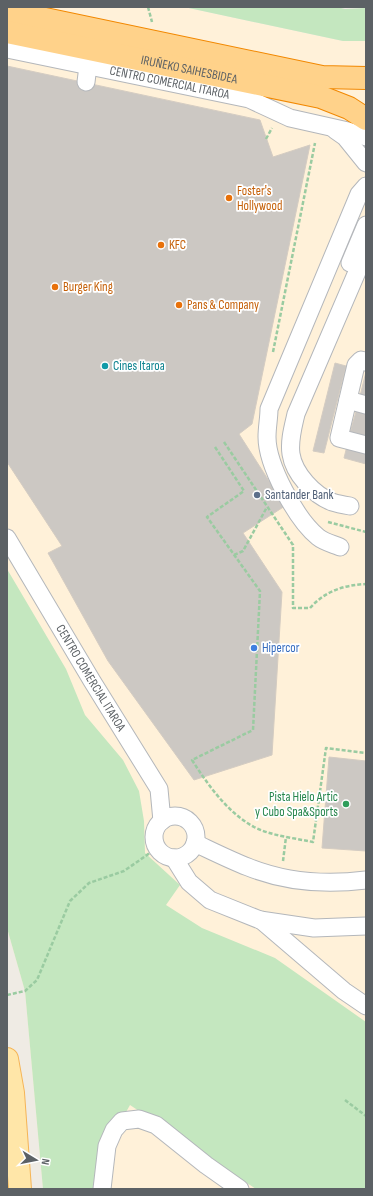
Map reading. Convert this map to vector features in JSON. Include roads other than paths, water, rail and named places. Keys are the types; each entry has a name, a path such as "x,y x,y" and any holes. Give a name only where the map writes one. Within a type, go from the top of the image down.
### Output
{"highway":[{"name":"IRUÑEKO SAIHESBIDEA","path":"7,11 322,77 366,78"},
{"name":"IRUÑEKO SAIHESBIDEA","path":"7,32 321,97 349,108 366,119"}],"main road":[{"path":"7,1059 13,1093 20,1189"}],"street":[{"name":"CENTRO COMERCIAL ITAROA","path":"7,49 249,99 290,118 330,126 366,137"},
{"path":"86,82 88,66"},
{"name":"CENTRO COMERCIAL ITAROA","path":"330,126 345,137 366,163"},
{"path":"366,192 311,344 366,225"},
{"path":"340,547 318,537 302,519 284,492 271,460 267,437 270,409 288,363 359,194 366,192"},
{"path":"350,506 333,502 313,490 298,471 291,455 291,440 296,414 316,364 366,251"},
{"path":"366,362 361,360 356,365 339,438 366,445"},
{"path":"348,400 366,405"},
{"name":"CENTRO COMERCIAL ITAROA","path":"7,538 92,681 159,789 162,821"},
{"path":"173,816 184,818 193,826 196,837 195,842 194,848 185,856 174,858 164,855 157,848 154,839 156,829 162,821 173,816"},
{"path":"195,842 248,867 282,877 317,882 366,880"},
{"path":"174,858 189,882 210,900 260,920 314,928 366,926"},
{"path":"260,920 344,991 366,1006"},
{"path":"102,1189 107,1146 114,1130 122,1121 138,1119 156,1125 206,1165 240,1189"}],"place":[{"name":"Foster's Hollywood","path":"229,198"},
{"name":"KFC","path":"161,245"},
{"name":"Burger King","path":"55,287"},
{"name":"Pans & Company","path":"179,305"},
{"name":"Cines Itaroa","path":"105,366"},
{"name":"Santander Bank","path":"257,495"},
{"name":"Hipercor","path":"254,648"},
{"name":"Pista Hielo Artic y Cubo Spa&Sports","path":"346,804"}]}
